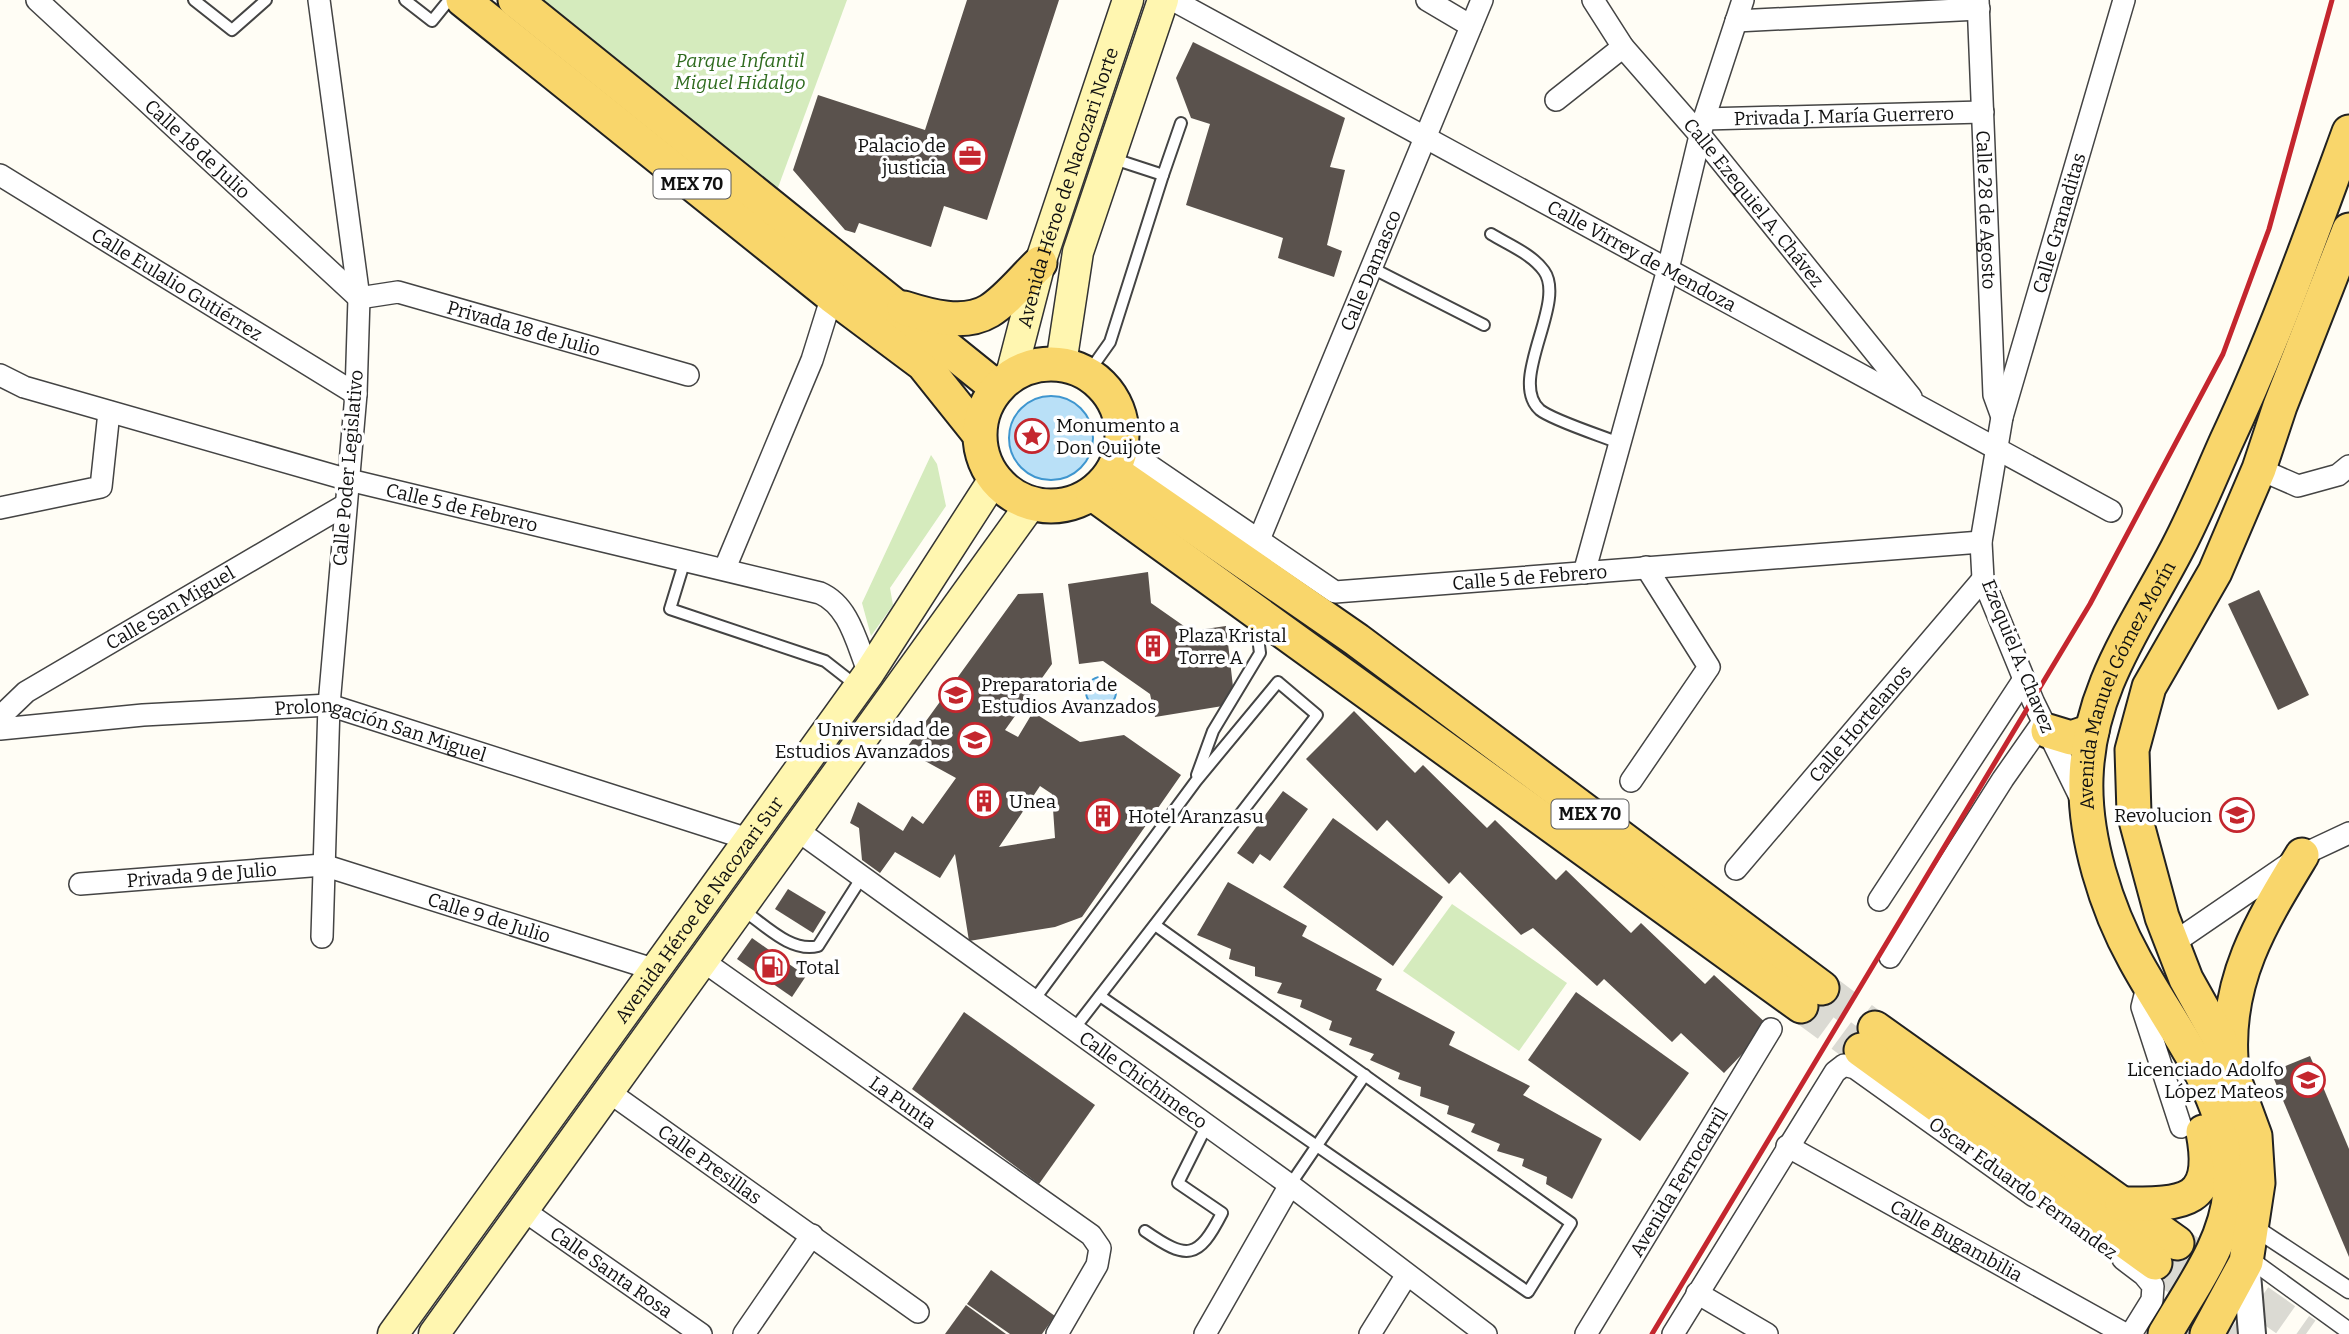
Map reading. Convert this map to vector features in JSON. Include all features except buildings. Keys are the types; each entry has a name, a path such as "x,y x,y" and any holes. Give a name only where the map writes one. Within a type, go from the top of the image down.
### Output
{"main road":[{"name":"MEX 70","path":"463,0 832,296 923,364 979,434 984,459 994,479"},
{"name":"MEX 70","path":"515,0 898,306 1004,381"},
{"name":"Avenida Héroe de Nacozari Norte","path":"1004,381 1040,263 1128,0"},
{"name":"Avenida Héroe de Nacozari Norte","path":"1074,368 1078,252 1163,0"},
{"name":"Avenida Manuel Gómez Morín","path":"2165,1334 2216,1245 2230,1194 2229,1152 2217,1105 2194,1056 2133,957 2095,854 2086,779 2092,731 2099,697 2115,660 2178,548 2248,396 2349,132"},
{"name":"Avenida Manuel Gómez Morín","path":"2248,1248 2258,1184 2255,1136 2219,1038 2186,979 2144,861 2134,813 2132,750 2149,687 2215,572 2259,469 2280,406 2349,230"},
{"path":"898,306 927,316 956,319 988,312 1040,263"},
{"path":"979,434 984,411 1004,381 1032,365 1074,368 1109,391 1122,421 1109,471 1058,507 1031,504 1013,495 994,479"},
{"name":"MEX 70","path":"1109,471 1357,640 1811,997 1253,610 1109,471"},
{"name":"Avenida Héroe de Nacozari Sur","path":"393,1334 864,680 994,479"},
{"name":"Avenida Héroe de Nacozari Sur","path":"434,1334 1031,504"},
{"path":"2045,726 2071,738 2092,731"},
{"path":"2231,1069 2230,1037 2240,976 2256,931 2302,855"},
{"path":"2113,908 2129,926 2172,944"},
{"path":"2122,1204 2177,1201 2194,1194 2204,1182 2208,1169 2203,1130 2164,1040 2150,987"},
{"path":"1860,1047 2122,1204 2166,1253 1860,1047"},
{"path":"2207,1334 2248,1248"}],"street":[{"name":"Calle 18 de Julio","path":"37,0 359,298"},
{"name":"Calle Poder Legislativo","path":"319,0 359,298 356,394 329,705 322,937"},
{"name":"Calle Virrey de Mendoza","path":"1173,0 2111,510"},
{"path":"1427,0 1471,26"},
{"name":"Calle Damasco","path":"1258,542 1482,0"},
{"path":"1584,573 1668,269 1702,127 1743,0"},
{"name":"Calle Granaditas","path":"1994,447 2124,0"},
{"path":"1736,21 1978,4"},
{"name":"Calle 28 de Agosto","path":"1978,4 1994,395 2002,417"},
{"name":"Calle Ezequiel A. Chávez","path":"1604,6 1623,47 1702,127 1917,405"},
{"path":"1556,100 1623,47"},
{"name":"Privada J. María Guerrero","path":"1702,127 1983,112"},
{"name":"Calle Eulalio Gutiérrez","path":"0,175 356,394"},
{"name":"Privada 18 de Julio","path":"359,298 398,292 688,375"},
{"path":"725,568 812,360 832,296"},
{"name":"Calle 5 de Febrero","path":"0,376 24,387 349,480 725,568 835,599 845,614 864,680"},
{"path":"0,508 101,486 109,412"},
{"name":"Ezequiel A. Chavez","path":"1994,447 1981,542 1983,579 2045,726 2089,816"},
{"path":"2259,469 2298,486 2346,474"},
{"name":"Calle 5 de Febrero","path":"1109,471 1258,542 1335,592 1981,542"},
{"name":"Calle San Miguel","path":"0,717 26,692 345,505"},
{"path":"1631,781 1709,667 1646,567"},
{"name":"Calle Hortelanos","path":"1736,869 1983,579"},
{"path":"1879,900 2024,679"},
{"name":"Prolongación San Miguel","path":"0,729 143,715 329,705 748,839"},
{"path":"1890,957 2003,779 2045,726"},
{"name":"Calle Chichimeco","path":"797,830 1290,1185 1406,1276 1486,1334"},
{"path":"2172,944 2302,855 2349,833"},
{"name":"Privada 9 de Julio","path":"80,884 323,864"},
{"name":"Calle 9 de Julio","path":"323,864 656,970"},
{"name":"La Punta","path":"704,961 1091,1235 1100,1248 1097,1265 1057,1334"},
{"path":"2150,987 2142,1007 2181,1127"},
{"name":"Avenida Ferrocarril","path":"1586,1334 1771,1029"},
{"path":"1673,1334 1835,1072 1860,1047"},
{"name":"Oscar Eduardo Fernandez","path":"1860,1047 1855,1068 2144,1275 2153,1286 2152,1300 2131,1334"},
{"name":"Calle Presillas","path":"610,1092 918,1312"},
{"name":"Calle Bugambilia","path":"1787,1146 2125,1334"},
{"path":"1205,1334 1290,1185"},
{"name":"Calle Santa Rosa","path":"523,1210 701,1334"},
{"path":"744,1334 812,1235"},
{"path":"2248,1248 2349,1290"},
{"path":"2248,1248 2349,1331"},
{"path":"2248,1248 2252,1334"},
{"path":"1370,1334 1406,1276"},
{"path":"1697,1293 1768,1334"}],"lane":[{"path":"194,0 232,30 266,0"},
{"path":"405,0 432,21 449,0"},
{"path":"1074,368 1110,342 1181,123"},
{"path":"1110,158 1163,175"},
{"path":"1491,234 1534,260 1546,273 1549,289 1530,379 1531,396 1540,411 1619,443"},
{"path":"1370,267 1484,326"},
{"path":"685,559 670,609 825,662 864,680"},
{"path":"1196,781 1213,731 1260,653 1261,639 1253,610"},
{"path":"1034,1000 1196,781 1278,682 1317,715 1074,1029"},
{"path":"741,909 791,943 805,949 818,946 862,877"},
{"path":"1100,996 1528,1292 1571,1223 1155,925"},
{"path":"1290,1185 1365,1075"},
{"path":"1145,1231 1172,1250 1190,1251 1203,1244 1217,1222 1222,1213 1178,1183 1207,1125"}],"green space":[{"name":"Parque Infantil Miguel Hidalgo","path":"540,0 847,0 776,193"},
{"path":"931,455 937,464 946,506 890,588 893,605 871,636 862,603"},
{"path":"1452,904 1567,983 1519,1051 1403,971"}],"water":[{"path":"1051,396 1067,399 1081,408 1090,422 1093,438 1090,454 1081,468 1067,477 1051,480 1035,477 1021,468 1012,454 1009,438 1012,422 1021,408 1035,399"},
{"path":"1101,677 1112,681 1116,692 1112,703 1101,707 1090,703 1086,692 1090,681"}],"tunnel":[{"path":"1822,988 1875,1028"},
{"path":"1801,1006 1861,1050"},
{"path":"2177,1243 2306,1334"},
{"path":"2155,1263 2255,1334"},
{"path":"2180,1283 2188,1294 2192,1307 2186,1334"}],"railway":[{"path":"1652,1334 2090,604 2223,354 2269,229 2332,0"}],"place":[{"name":"Palacio de justicia","path":"970,156"},
{"name":"Monumento a Don Quijote","path":"1032,436"},
{"name":"Plaza Kristal Torre A","path":"1153,646"},
{"name":"Preparatoria de Estudios Avanzados","path":"956,695"},
{"name":"Universidad de Estudios Avanzados","path":"975,740"},
{"name":"Unea","path":"984,801"},
{"name":"Revolucion","path":"2237,815"},
{"name":"Hotel Aranzasu","path":"1103,816"},
{"name":"Total","path":"772,967"},
{"name":"Licenciado Adolfo López Mateos","path":"2308,1080"}]}
